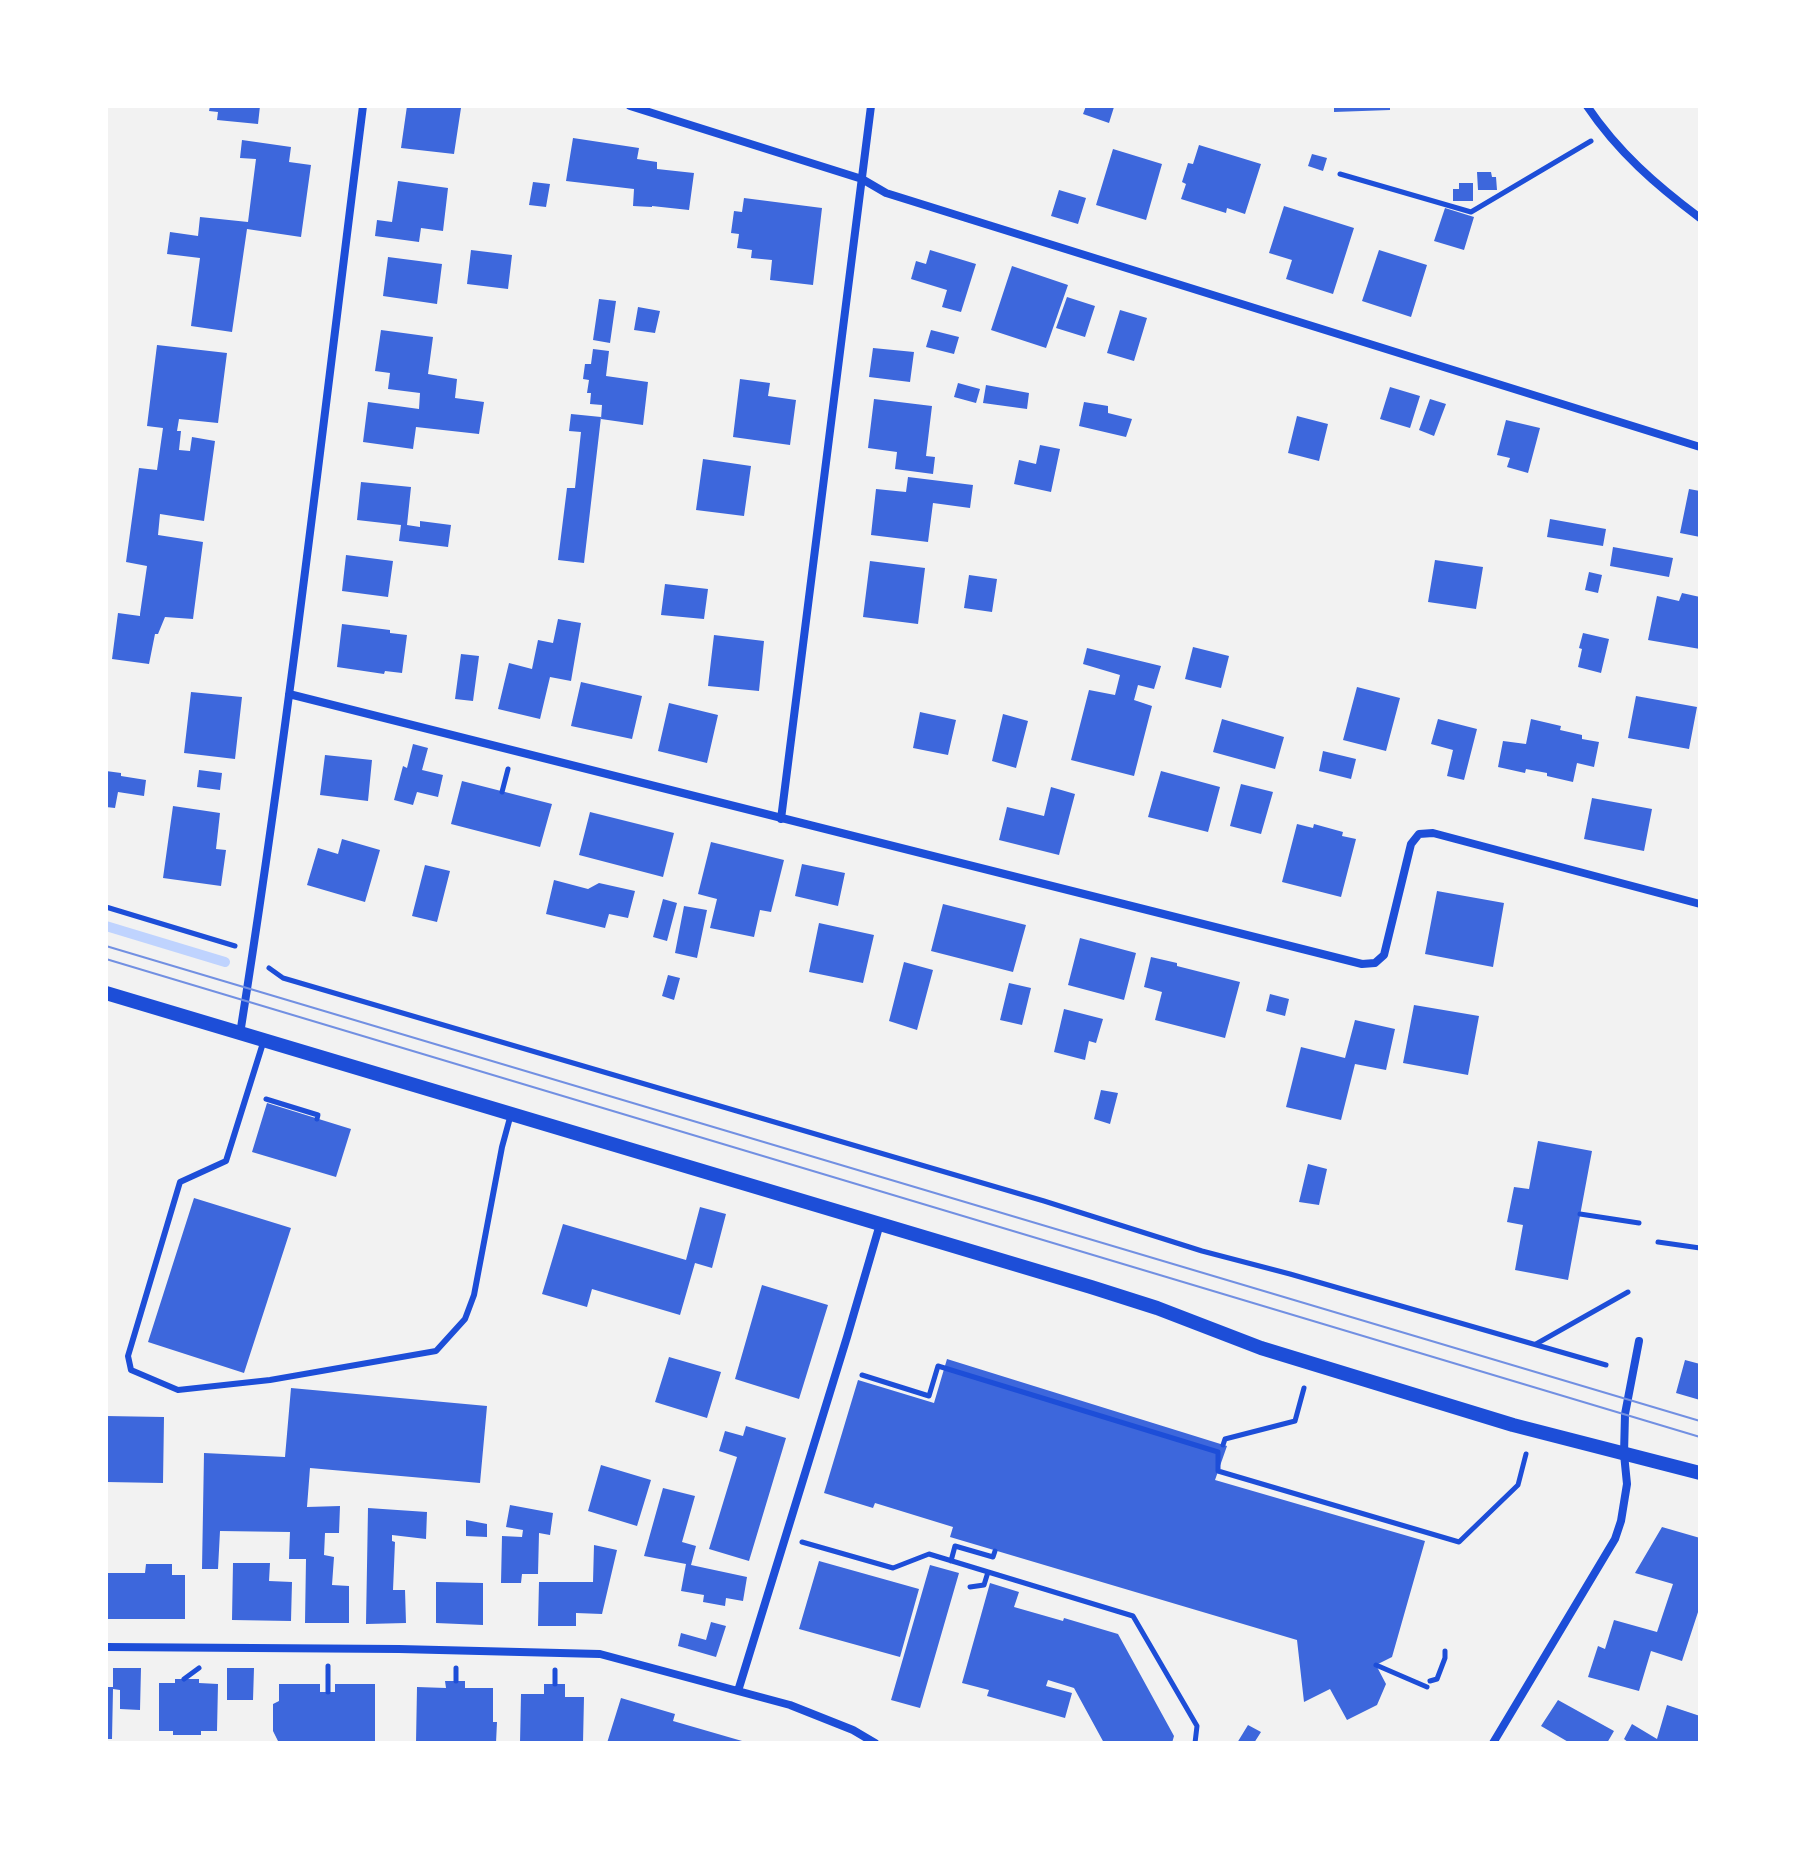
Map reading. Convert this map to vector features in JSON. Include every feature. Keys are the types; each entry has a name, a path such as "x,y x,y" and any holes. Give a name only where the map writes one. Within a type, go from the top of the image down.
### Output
{"street":[{"path":"240,1034 289,694 363,106"},
{"path":"630,106 862,179 886,193 1700,447"},
{"path":"781,819 871,106"},
{"path":"1587,106 1642,172 1700,218"},
{"path":"289,694 1362,964 1375,963 1384,955 1411,844 1419,834 1433,833 1700,904"},
{"path":"106,993 1157,1308 1270,1350 1534,1431 1700,1473"},
{"path":"738,1691 880,1224"},
{"path":"1493,1743 1615,1539 1627,1484 1625,1414 1639,1341"},
{"path":"106,1647 600,1654 790,1705 853,1730 875,1743"}],"lane":[{"path":"264,1041 226,1161 180,1182 128,1356 131,1370 178,1390 270,1380 436,1351 465,1319 474,1295 511,1114"}],"path":[{"path":"1340,174 1471,212 1604,130"},
{"path":"502,792 509,764"},
{"path":"106,907 254,951 272,972 283,978 1044,1201 1202,1251 1606,1365"},
{"path":"266,1087 263,1098 318,1115 317,1119"},
{"path":"1580,1214 1639,1223"},
{"path":"1658,1242 1700,1248"},
{"path":"1535,1345 1628,1292"},
{"path":"862,1375 929,1396 938,1366 1218,1452 1218,1471 1459,1542 1518,1485 1526,1454"},
{"path":"1223,1445 1225,1439 1295,1421 1304,1388"},
{"path":"951,1561 955,1546 993,1557 995,1551"},
{"path":"822,1548 893,1568 929,1554 1133,1616 1197,1726 1195,1743"},
{"path":"970,1587 984,1585 988,1572"},
{"path":"1376,1665 1429,1684 1437,1679 1445,1651"},
{"path":"184,1679 202,1665"},
{"path":"328,1665 328,1692"}],"building":[{"path":"210,106 260,106 258,124 217,120 218,112 209,111"},
{"path":"407,106 461,108 454,154 401,148"},
{"path":"1086,106 1114,107 1109,123 1083,114"},
{"path":"1334,106 1390,106 1390,110 1334,112"},
{"path":"573,138 639,148 637,159 657,162 657,169 694,173 689,210 633,206 634,189 566,181"},
{"path":"242,140 291,147 289,162 311,165 301,237 247,229 232,332 191,326 200,258 167,254 170,232 198,236 200,217 248,222 256,159 240,158"},
{"path":"1199,145 1261,164 1245,214 1227,208 1226,213 1181,199 1188,163 1193,164"},
{"path":"1113,149 1162,164 1146,220 1096,205"},
{"path":"1312,154 1327,158 1323,171 1308,166"},
{"path":"1477,172 1491,172 1492,177 1496,177 1497,190 1478,190"},
{"path":"398,181 448,188 443,231 421,228 419,242 375,236 377,220 392,222"},
{"path":"533,182 550,184 546,207 529,205"},
{"path":"1459,183 1473,183 1473,201 1453,201 1453,189 1459,189"},
{"path":"1059,190 1086,198 1078,224 1051,216"},
{"path":"744,198 822,208 813,285 770,280 772,260 751,258 752,250 737,248 739,234 731,233 734,211 742,212"},
{"path":"1284,206 1354,228 1333,294 1286,279 1292,260 1269,253"},
{"path":"1445,208 1474,217 1464,250 1434,241"},
{"path":"471,250 512,255 508,289 467,284"},
{"path":"930,250 976,264 961,312 942,307 947,290 911,279 916,261 926,264"},
{"path":"1379,250 1427,265 1411,317 1362,301"},
{"path":"388,257 442,264 437,304 383,296"},
{"path":"1012,266 1068,285 1046,348 991,330"},
{"path":"1067,297 1095,306 1085,337 1056,328"},
{"path":"599,299 616,301 610,343 593,340"},
{"path":"638,307 660,311 655,333 634,330"},
{"path":"1120,310 1147,318 1134,361 1107,353"},
{"path":"381,330 433,337 428,374 457,379 455,398 484,402 479,434 416,427 413,449 363,442 368,402 419,409 420,393 388,389 390,373 375,371"},
{"path":"931,330 959,337 954,354 926,347"},
{"path":"157,345 227,353 218,423 179,419 177,431 181,431 179,450 190,451 192,437 215,441 204,521 160,514 158,535 203,542 193,619 165,617 158,634 155,634 149,664 112,659 118,613 140,616 147,566 126,562 139,468 157,470 163,428 147,426"},
{"path":"873,348 914,352 910,382 869,377"},
{"path":"593,349 609,351 606,376 648,382 643,425 601,419 602,405 590,404 591,393 587,393 589,380 583,379 585,364 591,364"},
{"path":"740,379 770,383 768,396 796,400 790,445 733,437"},
{"path":"958,383 980,389 976,403 954,397"},
{"path":"986,385 1029,393 1027,409 983,403"},
{"path":"1390,387 1420,396 1410,428 1380,419"},
{"path":"874,399 932,406 926,456 935,457 933,474 895,469 897,452 868,448"},
{"path":"1430,399 1446,404 1434,436 1419,430"},
{"path":"1084,402 1108,406 1108,413 1132,419 1126,437 1079,426"},
{"path":"571,414 601,417 584,563 558,560 567,488 575,488 581,432 569,431"},
{"path":"1297,416 1328,424 1319,461 1288,453"},
{"path":"1506,420 1540,428 1528,473 1507,467 1510,458 1497,455"},
{"path":"1040,445 1060,449 1051,492 1014,484 1019,460 1036,464"},
{"path":"703,459 751,466 744,516 696,510"},
{"path":"908,477 973,485 970,508 933,503 928,542 871,535 876,489 906,492"},
{"path":"361,482 411,487 407,525 420,527 420,521 451,525 448,547 399,541 401,525 357,520"},
{"path":"1689,489 1700,491 1700,537 1680,533"},
{"path":"1550,519 1606,529 1603,546 1547,537"},
{"path":"1613,547 1673,558 1669,577 1610,566"},
{"path":"346,555 393,561 388,597 342,591"},
{"path":"1435,560 1483,567 1476,609 1428,602"},
{"path":"870,561 925,568 918,624 863,617"},
{"path":"1589,572 1602,575 1598,593 1585,590"},
{"path":"969,575 997,579 992,612 964,608"},
{"path":"665,584 708,589 704,619 661,615"},
{"path":"1682,593 1700,597 1700,649 1648,640 1657,596 1679,601"},
{"path":"558,619 581,623 571,681 550,677 540,719 498,709 509,663 532,669 538,640 553,643"},
{"path":"342,624 407,635 402,673 385,671 384,674 337,667"},
{"path":"1583,633 1609,639 1601,673 1578,667"},
{"path":"714,635 764,641 759,691 708,686"},
{"path":"1193,647 1229,656 1221,688 1185,679"},
{"path":"1087,648 1161,666 1154,689 1138,685 1134,700 1152,706 1134,776 1071,760 1089,690 1115,695 1120,675 1083,664"},
{"path":"461,654 479,656 473,701 455,699"},
{"path":"581,682 642,696 632,739 571,726"},
{"path":"1357,687 1400,698 1386,751 1343,740"},
{"path":"191,692 242,697 235,759 184,753"},
{"path":"1636,696 1697,707 1689,749 1628,738"},
{"path":"669,703 718,715 707,763 658,751"},
{"path":"920,712 956,720 948,755 913,748"},
{"path":"1003,714 1028,721 1016,768 992,761"},
{"path":"1222,719 1284,737 1275,769 1213,752"},
{"path":"1438,719 1477,729 1464,780 1447,776 1453,750 1431,744"},
{"path":"1531,719 1561,726 1560,730 1599,742 1594,767 1577,763 1573,782 1547,776 1547,773 1526,769 1525,773 1498,767 1503,741 1526,744"},
{"path":"413,744 428,748 422,770 443,775 438,797 417,792 413,805 394,800 403,766 407,768"},
{"path":"1323,751 1356,759 1351,779 1319,771"},
{"path":"325,755 372,760 368,801 320,795"},
{"path":"199,770 222,773 220,790 197,787"},
{"path":"106,771 146,780 144,796 118,792 115,808 106,807"},
{"path":"1161,771 1220,787 1208,832 1148,817"},
{"path":"462,781 552,804 540,847 451,824"},
{"path":"1241,784 1273,792 1261,834 1230,826"},
{"path":"1051,787 1075,794 1059,855 999,840 1007,807 1044,816"},
{"path":"1592,798 1652,809 1644,851 1584,839"},
{"path":"173,806 220,813 216,849 226,850 221,886 163,878"},
{"path":"590,812 674,833 663,877 579,855"},
{"path":"1297,824 1313,828 1314,824 1356,839 1341,897 1282,882"},
{"path":"342,839 380,850 365,902 307,885 318,848 338,854"},
{"path":"711,842 784,860 771,912 760,910 754,937 710,928 717,899 698,894"},
{"path":"802,864 845,873 838,906 795,896"},
{"path":"425,865 450,871 437,922 412,916"},
{"path":"554,880 588,889 599,883 635,891 628,918 609,914 605,928 546,914"},
{"path":"1437,891 1504,903 1493,967 1425,954"},
{"path":"663,899 677,903 667,941 653,937"},
{"path":"943,904 1026,925 1013,972 931,951"},
{"path":"684,906 707,910 697,958 675,953"},
{"path":"819,923 874,935 863,983 809,972"},
{"path":"1080,938 1136,953 1124,1000 1068,985"},
{"path":"1151,957 1240,982 1225,1038 1155,1020 1162,992 1144,987"},
{"path":"904,962 933,970 917,1030 889,1021"},
{"path":"668,975 680,978 674,1000 662,996"},
{"path":"1009,983 1031,988 1022,1025 1000,1020"},
{"path":"1270,994 1289,999 1285,1016 1266,1011"},
{"path":"1414,1005 1479,1016 1468,1075 1403,1063"},
{"path":"1064,1009 1103,1019 1096,1043 1089,1041 1085,1060 1054,1052"},
{"path":"1355,1020 1395,1029 1386,1070 1355,1064 1341,1120 1286,1107 1301,1047 1345,1058"},
{"path":"1101,1090 1118,1093 1110,1124 1094,1119"},
{"path":"267,1103 351,1129 336,1177 252,1152"},
{"path":"1538,1141 1592,1151 1568,1280 1515,1270 1523,1225 1507,1222 1514,1187 1529,1189"},
{"path":"1308,1164 1327,1169 1319,1205 1299,1202"},
{"path":"194,1198 291,1228 244,1373 148,1342"},
{"path":"700,1207 726,1214 712,1268 695,1263 680,1315 592,1289 587,1307 542,1294 563,1224 686,1260"},
{"path":"762,1285 828,1305 799,1399 735,1379"},
{"path":"669,1357 721,1372 707,1418 655,1402"},
{"path":"947,1359 1227,1446 1215,1480 1425,1541 1392,1657 1376,1665 1386,1684 1377,1705 1347,1720 1330,1689 1304,1702 1297,1640 950,1537 953,1527 875,1503 873,1508 824,1493 858,1380 934,1403"},
{"path":"1685,1360 1700,1364 1700,1400 1676,1393"},
{"path":"291,1388 487,1406 480,1483 310,1468 307,1507 340,1506 339,1533 325,1533 324,1555 334,1557 332,1585 349,1586 349,1623 305,1623 306,1559 289,1559 290,1532 220,1531 218,1569 202,1569 204,1453 285,1457"},
{"path":"106,1416 164,1417 163,1483 106,1482"},
{"path":"746,1426 786,1438 749,1561 709,1549 737,1457 719,1451 725,1431 743,1436"},
{"path":"601,1465 651,1480 637,1526 588,1511"},
{"path":"663,1488 695,1496 682,1542 696,1546 691,1565 747,1577 743,1601 726,1598 725,1606 703,1602 704,1595 681,1591 686,1564 644,1556"},
{"path":"510,1505 553,1513 550,1535 539,1533 538,1574 522,1574 521,1583 501,1583 502,1536 522,1537 523,1530 506,1527"},
{"path":"368,1508 427,1512 426,1539 392,1535 395,1542 393,1590 405,1590 406,1623 366,1624"},
{"path":"466,1520 487,1524 487,1537 466,1536"},
{"path":"1662,1527 1700,1538 1700,1606 1682,1661 1651,1651 1639,1691 1588,1677 1598,1646 1605,1649 1614,1620 1657,1632 1673,1584 1635,1573"},
{"path":"594,1545 617,1550 602,1614 576,1613 576,1626 538,1626 539,1582 593,1582"},
{"path":"819,1561 919,1589 900,1657 799,1629"},
{"path":"233,1563 270,1563 269,1581 292,1582 291,1621 232,1620"},
{"path":"146,1564 172,1564 172,1575 185,1575 185,1619 106,1619 106,1573 145,1573"},
{"path":"930,1565 959,1573 920,1708 891,1700"},
{"path":"436,1582 483,1583 483,1625 436,1623"},
{"path":"990,1583 1019,1592 1014,1607 1118,1634 1174,1736 1172,1743 1104,1743 1074,1688 1048,1680 1046,1686 1072,1693 1065,1718 987,1696 989,1690 962,1683"},
{"path":"711,1622 726,1626 716,1657 678,1646 681,1633 706,1640"},
{"path":"113,1668 141,1668 140,1710 120,1709 120,1690 113,1689 112,1739 106,1739 106,1687 113,1687"},
{"path":"227,1668 254,1668 253,1700 227,1700"},
{"path":"175,1679 199,1679 199,1683 218,1684 217,1731 201,1731 201,1735 173,1735 173,1731 159,1731 159,1683 175,1683"},
{"path":"445,1681 465,1681 465,1688 493,1688 496,1743 416,1743 417,1687 446,1688"},
{"path":"279,1684 320,1684 320,1692 335,1692 335,1684 375,1684 375,1743 279,1743 273,1731 273,1704 279,1701"},
{"path":"544,1684 565,1684 565,1697 584,1697 583,1743 520,1743 521,1694 544,1694"},
{"path":"621,1698 675,1714 673,1721 749,1743 607,1743"},
{"path":"1558,1700 1614,1731 1607,1743 1570,1743 1541,1726"},
{"path":"1667,1705 1700,1716 1700,1743 1629,1743 1624,1739 1632,1724 1657,1739"},
{"path":"1248,1725 1261,1732 1254,1743 1237,1743"}],"waterway":[{"path":"106,926 225,962"}],"tram line":[{"path":"106,946 1700,1421"},
{"path":"106,959 1700,1437"}]}
